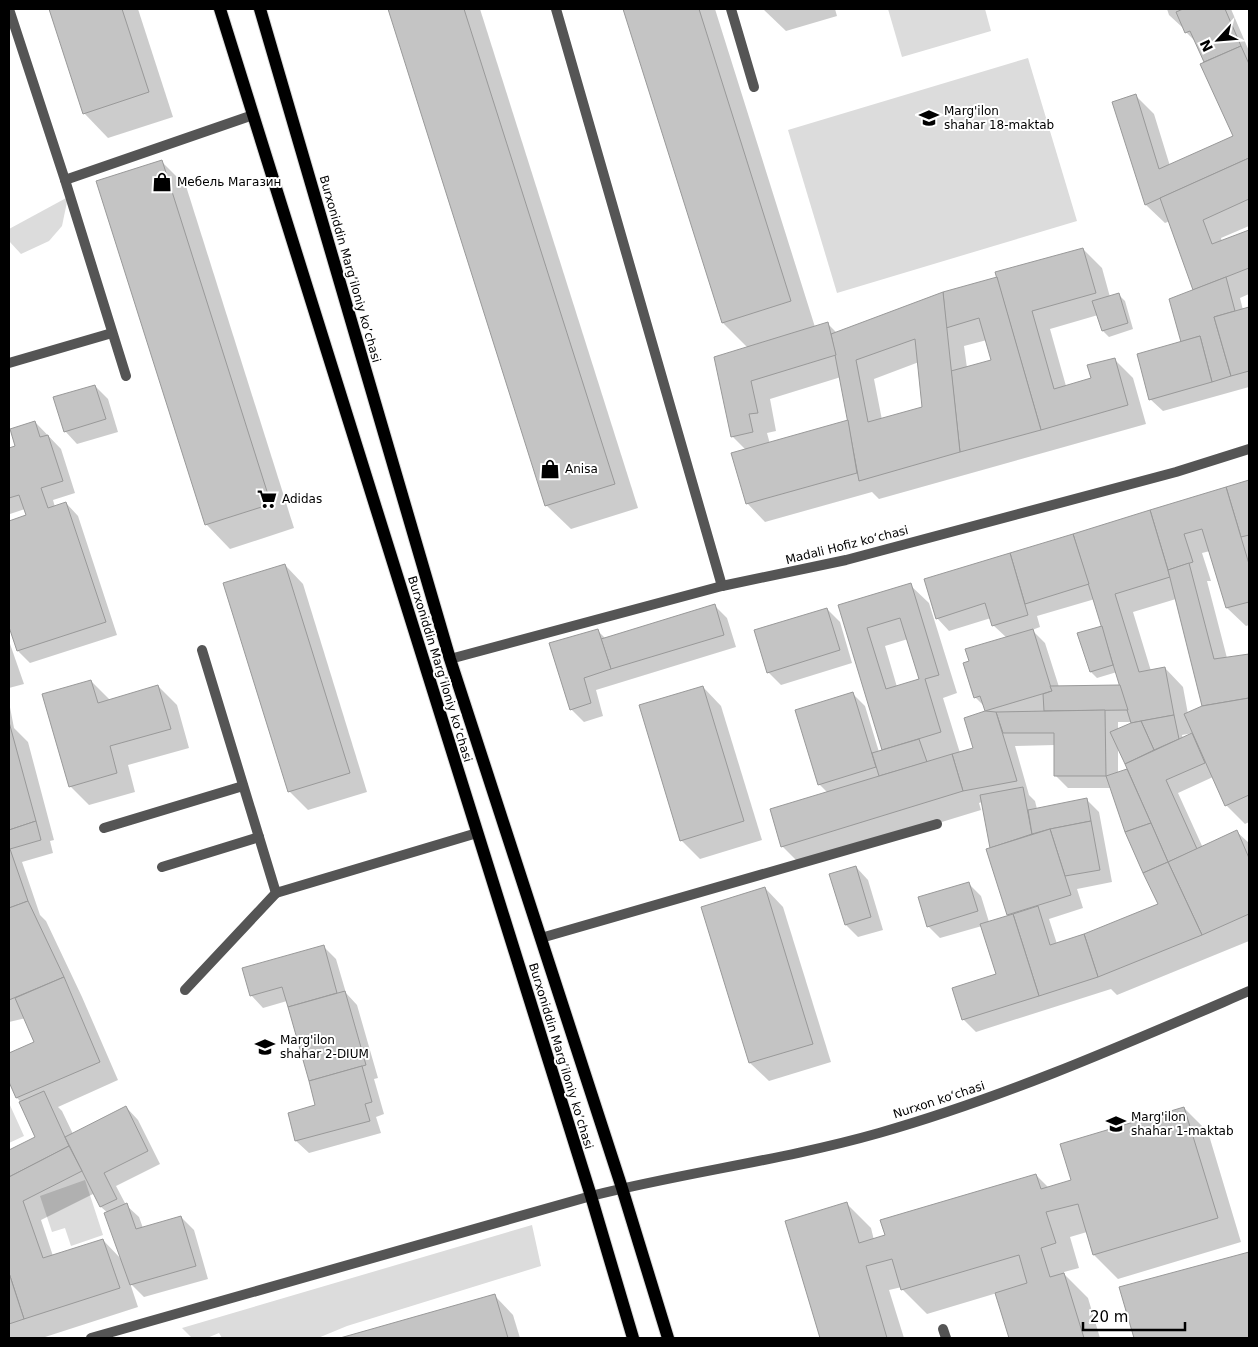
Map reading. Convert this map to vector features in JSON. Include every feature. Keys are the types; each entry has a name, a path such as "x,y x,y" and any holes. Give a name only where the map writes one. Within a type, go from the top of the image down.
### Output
{"main road":[{"name":"Burxoniddin Marg’iloniy ko’chasi","path":"220,9 591,1196 633,1338"},
{"name":"Burxoniddin Marg’iloniy ko’chasi","path":"260,9 450,659 622,1188 668,1338"}],"street":[{"path":"10,9 126,376"},
{"path":"556,9 722,586"},
{"path":"731,9 754,87"},
{"path":"65,180 253,115"},
{"path":"9,363 112,333"},
{"name":"Madali Hofiz koʻchasi","path":"450,659 722,586 846,560 1176,472 1249,449"},
{"path":"202,650 276,893"},
{"path":"104,828 244,786"},
{"path":"541,938 937,824"},
{"path":"185,990 276,893 477,833"},
{"path":"162,866 259,837"},
{"name":"Nurxon koʻchasi","path":"91,1338 591,1196 622,1188 736,1166 879,1133 1023,1086 1249,991"}],"shaded area":[{"path":"888,9 985,9 991,31 902,57"},
{"path":"1028,58 1077,221 837,293 788,130"},
{"path":"68,197 62,226 49,241 21,254 9,241 9,229"},
{"path":"9,1103 24,1136 9,1143"},
{"path":"85,1180 103,1235 71,1246 65,1228 52,1232 40,1196"},
{"path":"532,1225 541,1266 347,1326 318,1338 222,1338 219,1333 207,1338 192,1338 182,1328"}],"building":[{"path":"49,9 122,9 149,92 83,114"},
{"path":"388,9 464,9 615,484 545,506"},
{"path":"623,9 699,9 791,301 722,323"},
{"path":"1183,9 1225,9 1241,46 1204,62 1190,31 1185,33 1176,12"},
{"path":"1241,46 1249,64 1249,158 1145,205 1112,102 1136,94 1159,169 1233,136 1200,64"},
{"path":"1249,158 1249,199 1203,220 1212,244 1249,230 1249,268 1193,290 1160,198"},
{"path":"162,160 271,504 205,525 96,181"},
{"path":"1083,248 1096,293 1032,311 1054,389 1091,378 1087,365 1115,358 1128,405 1041,430 995,272"},
{"path":"997,277 1041,430 960,452 951,371 991,360 979,318 946,328 943,292"},
{"path":"1226,277 1235,311 1214,317 1231,376 1212,382 1200,336 1181,342 1169,299"},
{"path":"943,292 960,452 859,481 831,334","holes":["915,339 922,407 868,422 856,360"]},
{"path":"1119,293 1128,323 1102,331 1092,301"},
{"path":"1249,307 1249,371 1231,376 1214,317"},
{"path":"828,322 836,355 751,381 758,413 749,414 753,432 731,437 714,357"},
{"path":"1200,336 1212,382 1149,400 1137,354"},
{"path":"95,385 106,419 64,432 53,397"},
{"path":"848,420 857,473 746,504 731,453"},
{"path":"35,421 40,437 48,435 63,481 41,488 48,508 66,502 106,622 17,651 9,627 9,521 26,515 19,495 9,498 9,448 15,446 10,429"},
{"path":"1249,480 1249,535 1241,537 1226,487"},
{"path":"1226,487 1249,564 1249,602 1226,608 1202,529 1184,534 1193,562 1168,570 1150,510"},
{"path":"1150,510 1170,577 1115,594 1139,672 1165,667 1174,715 1131,723 1073,534"},
{"path":"1073,534 1089,584 1025,604 1010,553"},
{"path":"1010,553 1028,615 992,626 985,603 936,619 924,579"},
{"path":"1189,563 1214,659 1249,654 1249,698 1202,706 1168,570"},
{"path":"285,564 350,773 288,792 223,583"},
{"path":"911,583 939,675 925,679 941,732 882,750 838,605","holes":["900,618 919,679 886,689 867,628"]},
{"path":"715,604 724,635 611,669 601,639"},
{"path":"827,608 840,650 767,673 754,630"},
{"path":"1102,626 1113,665 1090,672 1077,633"},
{"path":"598,629 611,669 584,678 591,703 570,710 549,643"},
{"path":"1033,629 1052,691 985,711 980,696 974,698 963,663 969,661 965,649"},
{"path":"91,680 98,703 158,685 171,729 110,746 117,773 69,787 42,694"},
{"path":"1120,685 1128,710 1044,711 1043,694 1052,691 1050,686"},
{"path":"703,686 744,821 680,841 639,705"},
{"path":"853,692 876,767 818,785 795,710"},
{"path":"1249,698 1249,795 1225,806 1184,714 1202,706"},
{"path":"1105,710 1106,776 1054,776 1054,733 1003,733 996,712"},
{"path":"985,711 996,712 1017,781 963,791 952,754 973,748 964,718"},
{"path":"1174,715 1179,739 1154,750 1141,721"},
{"path":"1141,721 1154,750 1125,764 1110,732"},
{"path":"9,722 36,821 9,830"},
{"path":"1192,733 1205,763 1166,780 1197,849 1168,862 1125,764"},
{"path":"919,739 927,762 879,776 872,753"},
{"path":"952,754 963,791 781,847 770,809"},
{"path":"1127,769 1151,823 1125,832 1106,776"},
{"path":"1023,787 1032,834 990,848 980,795"},
{"path":"1087,798 1091,821 1032,834 1028,810"},
{"path":"36,821 41,840 10,849 28,901 9,908 9,830"},
{"path":"1091,821 1100,870 1065,876 1050,829"},
{"path":"1151,823 1168,862 1143,873 1125,832"},
{"path":"1050,829 1071,895 1007,915 986,849"},
{"path":"1237,830 1249,858 1249,914 1202,935 1168,862"},
{"path":"1168,862 1202,935 1098,977 1084,934 1158,904 1143,873"},
{"path":"856,866 871,917 845,925 829,874"},
{"path":"969,882 978,911 927,927 918,897"},
{"path":"765,887 813,1044 749,1063 701,907"},
{"path":"28,901 64,977 9,1000 9,908"},
{"path":"1038,906 1050,945 1084,934 1098,977 1039,996 1013,914"},
{"path":"1013,914 1039,996 962,1020 952,988 996,974 980,924"},
{"path":"324,945 337,993 288,1007 282,987 250,996 242,968"},
{"path":"64,977 100,1062 16,1098 9,1082 9,1053 34,1042 15,998"},
{"path":"345,991 366,1065 309,1081 288,1007"},
{"path":"362,1066 372,1102 365,1104 370,1121 295,1141 288,1113 315,1105 309,1081"},
{"path":"44,1091 69,1146 9,1177 9,1150 35,1137 19,1102"},
{"path":"126,1106 148,1151 104,1173 117,1199 100,1207 65,1137"},
{"path":"1184,1107 1218,1218 1093,1255 1078,1204 1046,1212 1056,1243 1041,1248 1050,1277 1064,1273 1084,1338 1009,1338 995,1293 1027,1283 1019,1255 901,1290 892,1259 866,1266 887,1338 820,1338 785,1221 847,1202 859,1243 885,1235 880,1220 1036,1174 1041,1189 1071,1180 1060,1144"},
{"path":"69,1146 82,1171 23,1201 43,1258 103,1239 120,1288 24,1319 9,1273 9,1177"},
{"path":"127,1203 136,1229 181,1216 196,1266 130,1285 104,1213"},
{"path":"1249,1252 1249,1338 1134,1338 1119,1287"},
{"path":"9,1273 24,1319 9,1324"},
{"path":"495,1294 508,1338 340,1338"}],"place":[{"name":"Marg'ilon shahar 18-maktab","path":"929,118"},
{"name":"Мебель Магазин","path":"162,182"},
{"name":"Anisa","path":"550,469"},
{"name":"Adidas","path":"267,499"},
{"name":"Marg'ilon shahar 2-DIUM","path":"265,1047"},
{"name":"Marg'ilon shahar 1-maktab","path":"1116,1124"}]}
